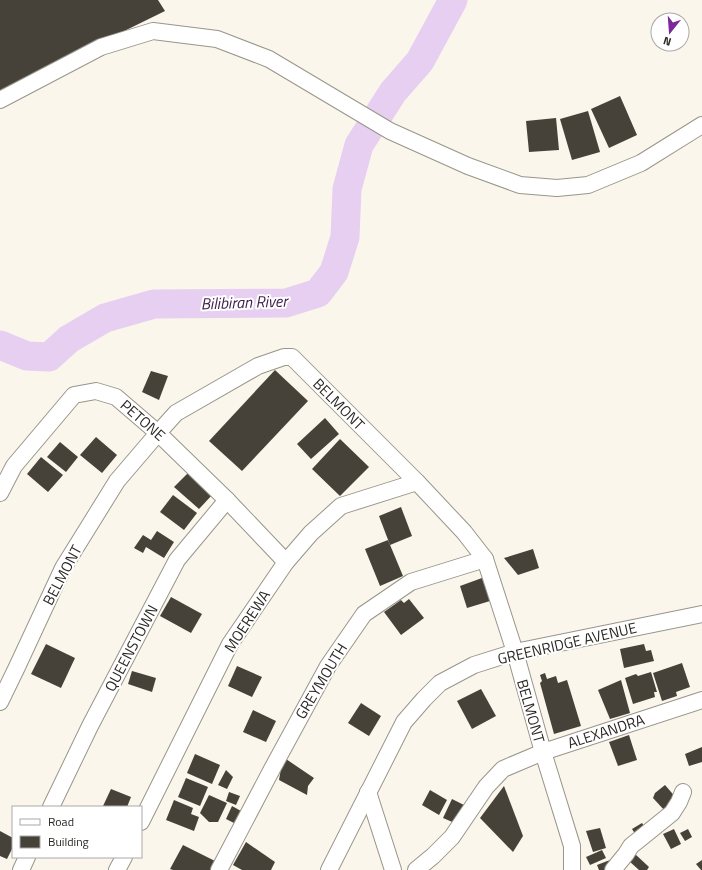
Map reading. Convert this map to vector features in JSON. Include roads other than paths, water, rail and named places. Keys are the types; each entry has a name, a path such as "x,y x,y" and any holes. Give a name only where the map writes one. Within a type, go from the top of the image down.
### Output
{"street":[{"path":"0,100 101,47 153,31 217,39 269,59 390,131 468,166 520,185 557,188 588,184 641,163 702,125"},
{"name":"BELMONT","path":"0,702 63,568 116,481 176,413 258,366 284,356 292,357 416,482 464,532 485,558 515,652 543,752 572,846 572,870"},
{"name":"PETONE","path":"0,493 14,466 74,395 96,391 116,397 158,433 227,500 286,562"},
{"name":"MOEREWA","path":"142,820 230,644 286,562 311,533 341,506 416,482"},
{"name":"QUEENSTOWN","path":"51,806 90,726 177,560 227,500"},
{"name":"GREYMOUTH","path":"219,870 272,768 328,666 364,614 411,582 485,558"},
{"name":"GREENRIDGE AVENUE","path":"329,870 404,722 440,683 474,665 515,652 702,614"},
{"name":"ALEXANDRA","path":"416,870 434,856 452,837 486,787 503,769 543,752 702,700"},
{"path":"368,792 393,870"},
{"path":"613,870 631,846 672,813 683,792"},
{"path":"21,870 27,858"},
{"path":"117,870 123,858"}],"waterway":[{"name":"Bilibiran River","path":"0,345 27,356 49,357 69,339 105,318 154,304 286,303 318,293 334,272 345,237 347,189 359,145 393,92 420,61 453,0"}]}
